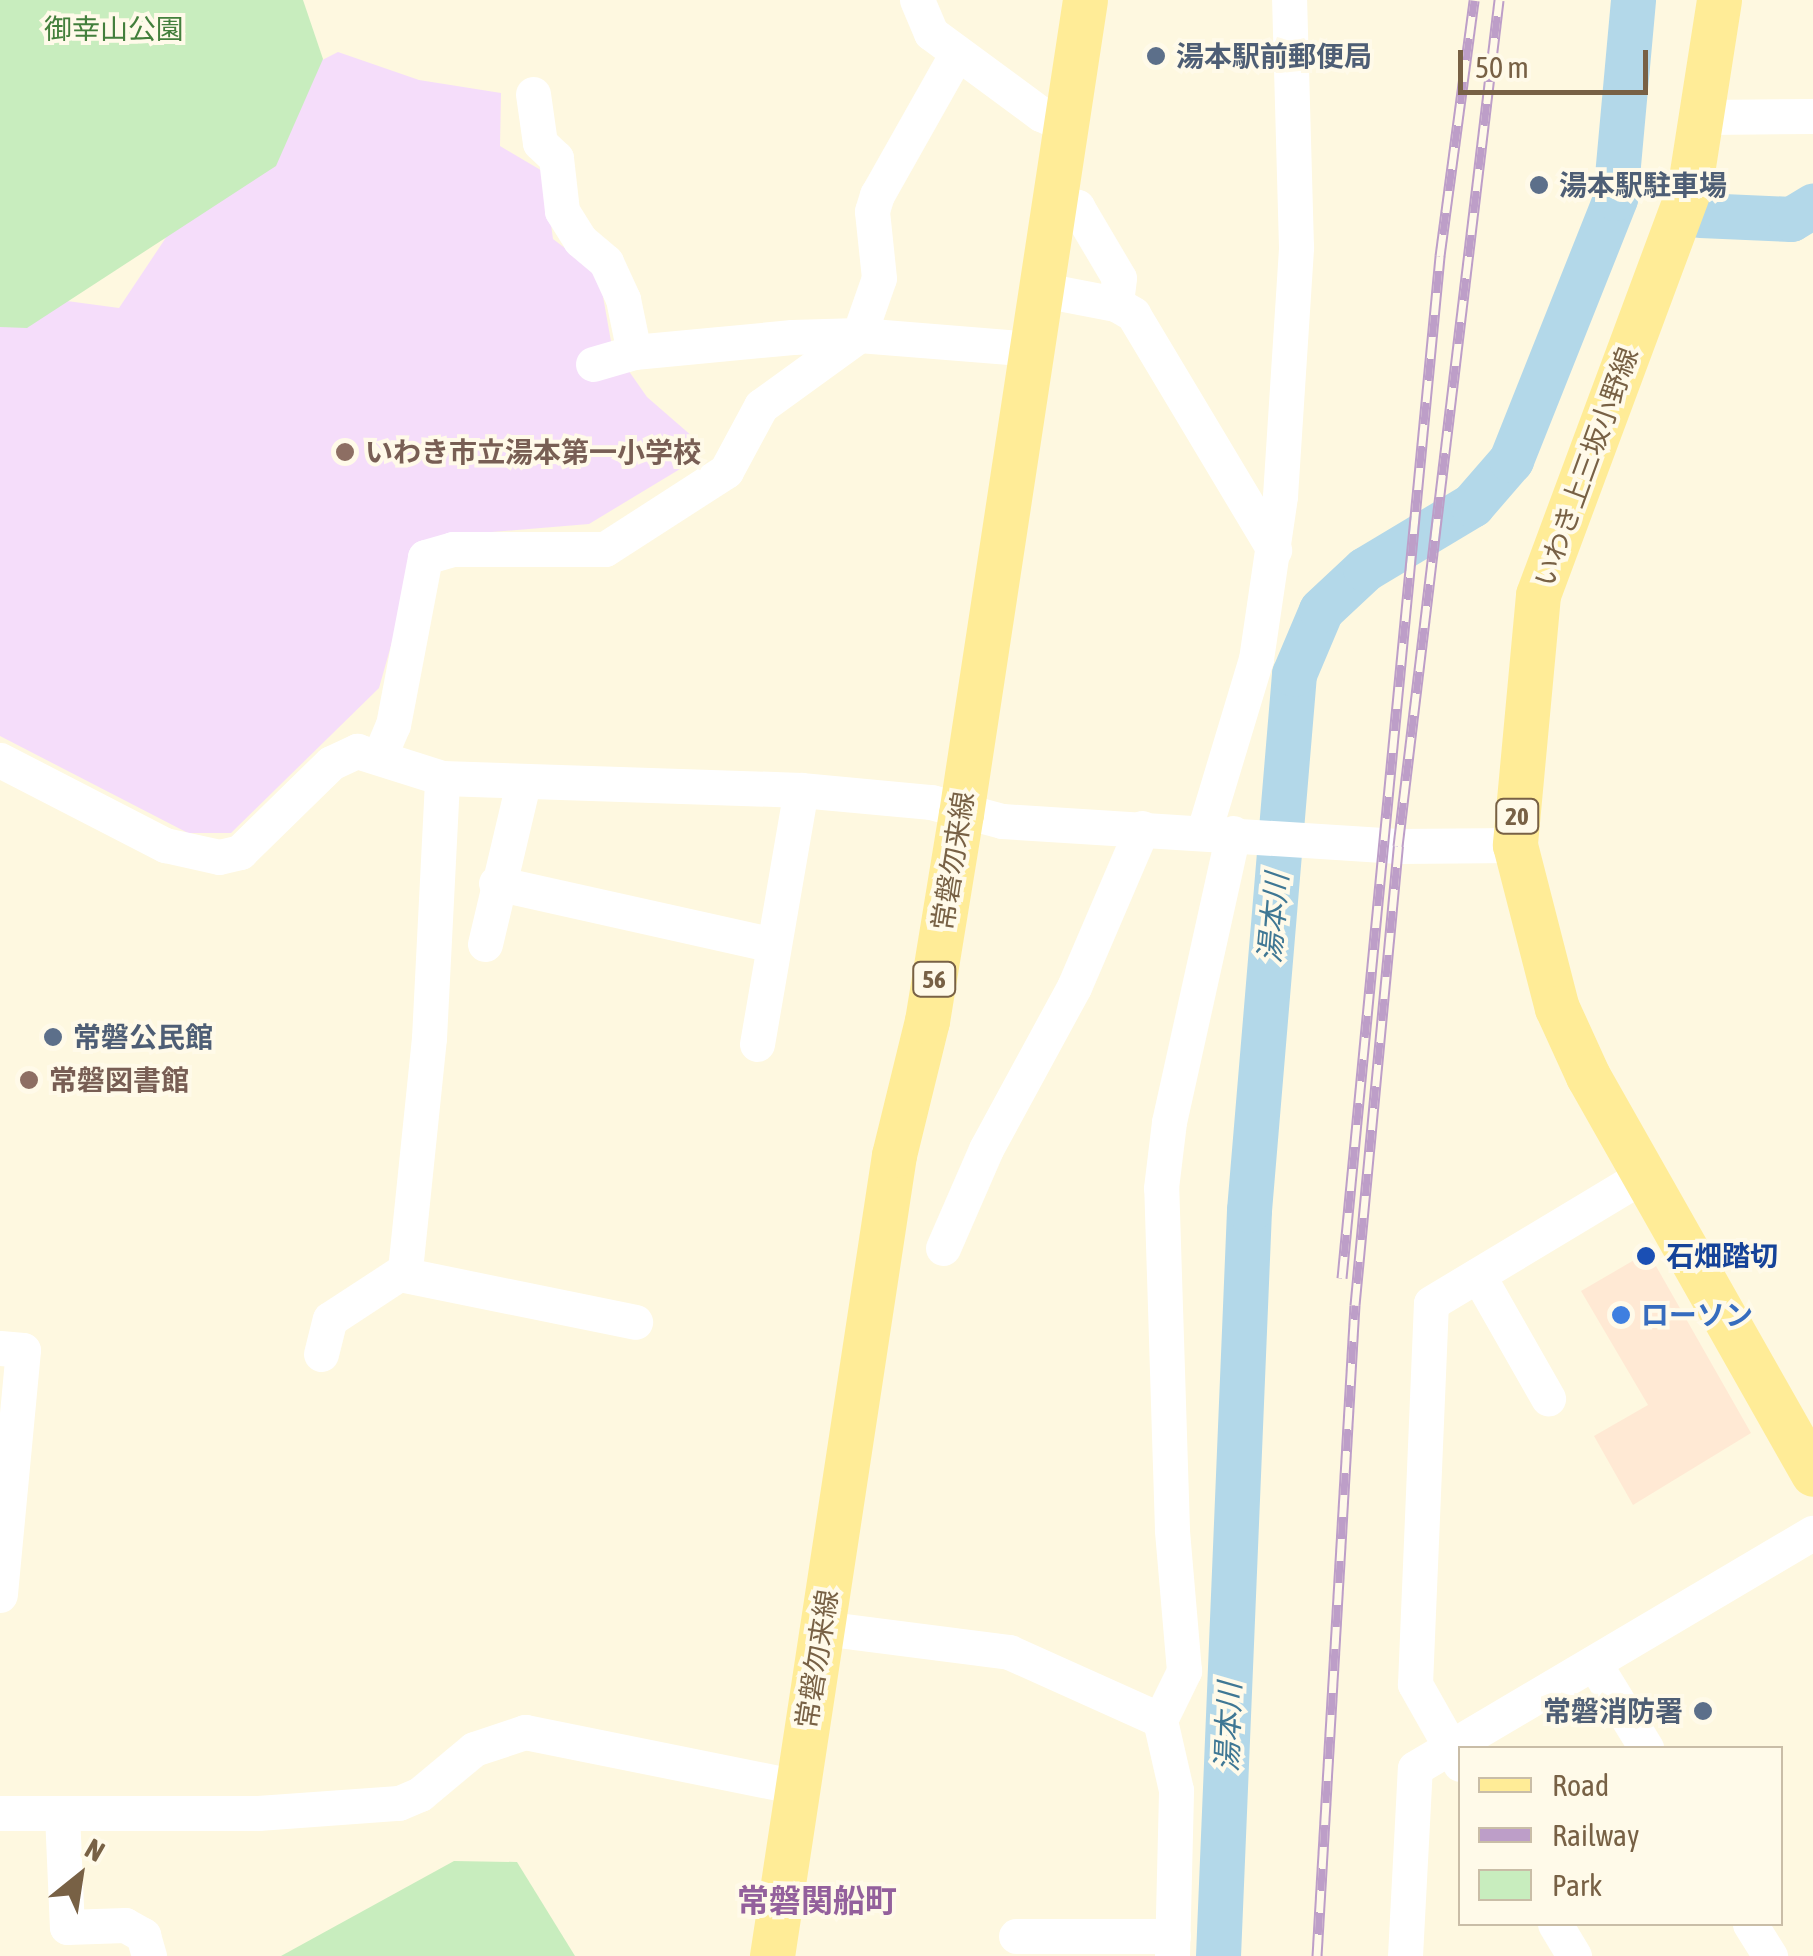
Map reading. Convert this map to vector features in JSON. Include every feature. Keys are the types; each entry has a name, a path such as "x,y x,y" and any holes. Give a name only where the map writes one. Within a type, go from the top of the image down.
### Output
{"main road":[{"name":"常磐勿来線","path":"772,1956 894,1155 927,1021 962,814 1054,202 1069,126 1085,0"},
{"name":"いわき上三坂小野線","path":"1718,0 1705,118 1674,238 1555,536 1538,595 1515,844 1558,1008 1640,1178 1813,1474"}],"street":[{"path":"917,0 930,34 1040,114 1069,126"},
{"path":"1016,1936 1172,1946 1176,1790 1160,1720 1184,1672 1172,1530 1162,1188 1169,1122 1228,833 1274,550 1296,247 1288,0"},
{"path":"380,755 394,725 426,556 453,548 605,549 726,471 761,406 859,335 878,278 872,211 877,195 957,54"},
{"path":"533,94 540,143 556,158 562,211 580,240 606,262 623,299 634,352"},
{"path":"1705,118 1813,116"},
{"path":"1054,202 1077,207 1120,278 1116,304"},
{"path":"1042,290 1116,304 1133,314 1274,550"},
{"path":"593,364 634,352 859,335 1033,349"},
{"path":"0,760 164,844 219,858 240,852 344,755 380,755 442,778 801,790 932,802 962,814 1142,828 1337,840 1515,844"},
{"path":"400,1274 428,1038 442,778"},
{"path":"485,944 496,883 523,783"},
{"path":"756,1044 770,944 801,790"},
{"path":"943,1248 986,1149 1074,987 1142,828"},
{"path":"496,883 770,944"},
{"path":"1405,1956 1415,1768 1456,1756 1415,1684 1431,1303 1640,1178"},
{"path":"321,1354 330,1318 400,1274 635,1322"},
{"path":"1478,1275 1548,1398"},
{"path":"0,1348 23,1350 5,1504 0,1595"},
{"path":"1471,1746 1594,1662 1813,1533"},
{"path":"822,1628 1009,1652 1160,1720"},
{"path":"1594,1662 1645,1746"},
{"path":"0,1813 258,1813 398,1803 420,1794 474,1749 499,1735 525,1732 798,1787"},
{"path":"62,1814 67,1927 124,1925 143,1935 149,1956"},
{"path":"1556,1926 1574,1956"},
{"path":"1751,1926 1770,1956"}],"shaded area":[{"name":"いわき市立湯本第一小学校","path":"338,52 419,80 501,93 500,146 544,172 553,239 599,274 612,347 647,397 693,437 685,466 589,524 455,535 410,578 379,688 231,833 188,833 0,736 0,292 119,308 265,89"},
{"path":"1648,1252 1751,1433 1633,1505 1594,1436 1648,1405 1581,1291"}],"green space":[{"name":"御幸山公園","path":"0,0 303,0 323,59 276,166 27,328 0,327"},
{"path":"454,1861 517,1862 575,1956 281,1956"}],"waterway":[{"name":"湯本川","path":"1218,1956 1249,1210 1294,674 1321,610 1365,569 1472,505 1511,460 1615,198 1633,0"},
{"path":"1700,215 1791,219 1813,206"}],"railway":[{"path":"1342,1278 1440,256 1474,0"},
{"path":"1317,1956 1355,1305 1398,846 1499,0"}],"place":[{"name":"湯本駅前郵便局","path":"1156,56"},
{"name":"湯本駅駐車場","path":"1539,185"},
{"name":"いわき市立湯本第一小学校","path":"345,452"},
{"name":"常磐公民館","path":"53,1037"},
{"name":"常磐図書館","path":"29,1080"},
{"name":"石畑踏切","path":"1646,1256"},
{"name":"ローソン","path":"1621,1315"},
{"name":"常磐消防署","path":"1703,1711"}],"district":[{"name":"常磐関船町","path":"817,1901"}]}
